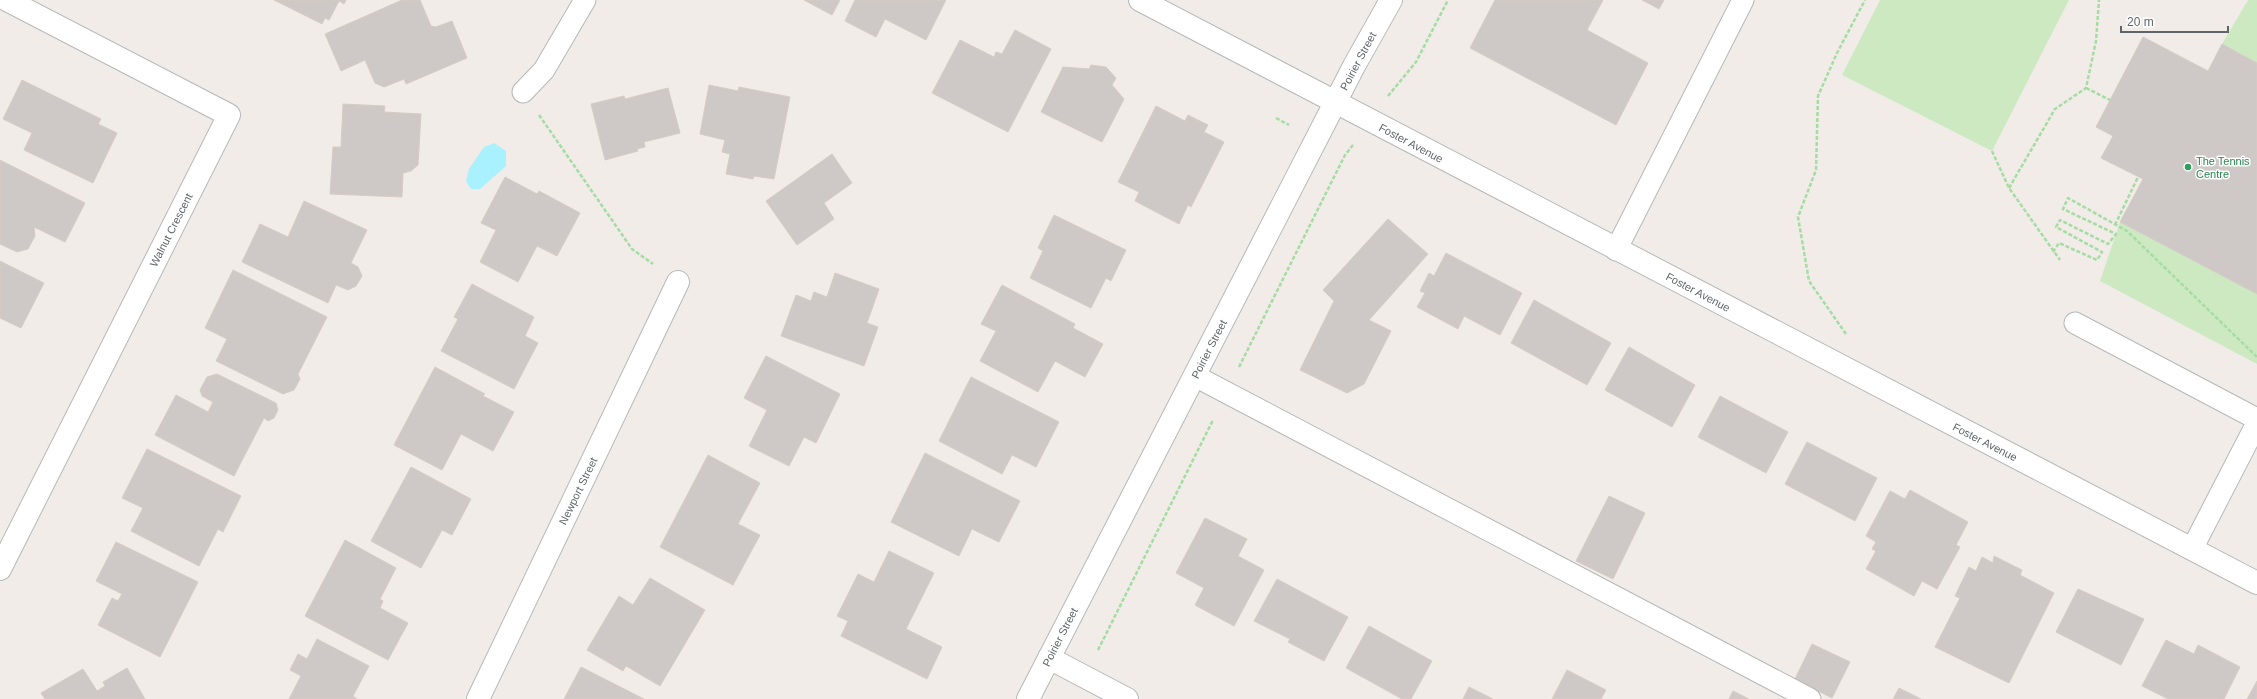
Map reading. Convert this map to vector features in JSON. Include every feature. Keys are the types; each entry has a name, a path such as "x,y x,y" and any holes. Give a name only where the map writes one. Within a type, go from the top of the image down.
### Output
{"street":[{"name":"Walnut Crescent","path":"0,569 229,115 6,0"},
{"name":"Foster Avenue","path":"1140,0 1616,250 2257,583"},
{"name":"Poirier Street","path":"1028,699 1336,103 1391,0"},
{"name":"Newport Street","path":"478,699 678,282"},
{"path":"1049,658 1127,699"}],"lane":[{"path":"523,92 544,70 585,0"},
{"path":"1616,250 1743,0"},
{"path":"2075,323 2257,419"},
{"path":"1195,376 1810,699"},
{"path":"2192,549 2257,423"}],"path":[{"path":"1393,88 1416,62 1448,0"},
{"path":"1844,368 1847,332 1809,281 1798,217 1816,170 1818,96 1837,53 1865,0"},
{"path":"2009,188 2055,110 2086,88 2096,40 2099,0"},
{"path":"2086,88 2110,100"},
{"path":"523,92 632,249 678,282"},
{"path":"1992,151 2009,188 2060,260"},
{"path":"2115,225 2138,177"},
{"path":"2053,252 2059,242 2097,260 2102,252 2056,227 2060,220 2108,244 2116,234 2063,209 2068,198 2127,231 2257,357"}],"green space":[{"path":"1880,0 2069,0 1992,151 1842,75"},
{"path":"2248,0 2257,0 2257,63 2222,44"},
{"path":"2120,222 2257,294 2257,364 2100,281"}],"water":[{"path":"494,143 506,151 506,166 480,189 471,189 466,181 469,169 484,147"}],"building":[{"path":"274,0 346,0 344,4 339,1 329,20 325,18 322,24"},
{"path":"402,0 420,0 431,26 436,27 452,21 467,58 406,84 404,79 384,87 375,83 365,60 341,71 325,34"},
{"path":"804,0 840,0 832,15"},
{"path":"855,0 946,0 926,40 885,19 876,37 845,21"},
{"path":"1495,0 1603,0 1587,30 1648,63 1616,125 1470,48"},
{"path":"1642,0 1664,0 1659,9"},
{"path":"1015,30 1051,49 1008,132 932,93 960,40 994,57 996,52 1002,54"},
{"name":"The Tennis Centre","path":"2143,37 2208,71 2222,44 2257,63 2257,294 2120,222 2143,179 2101,158 2113,136 2096,127"},
{"path":"1091,65 1106,67 1116,78 1112,85 1124,99 1102,142 1041,112 1063,67 1089,69"},
{"path":"22,80 101,119 98,124 117,133 93,183 24,150 32,133 3,119"},
{"path":"709,85 738,91 739,87 790,97 774,179 754,176 753,179 726,174 730,154 722,152 725,140 700,134"},
{"path":"668,88 680,133 644,142 645,147 637,149 638,151 605,160 591,104 624,96 625,99"},
{"path":"343,104 385,106 384,112 421,114 418,165 411,171 403,173 402,197 330,194 333,147 341,147"},
{"path":"1156,106 1185,121 1188,115 1208,125 1204,132 1224,142 1191,207 1188,205 1179,224 1135,201 1139,192 1118,182"},
{"path":"832,154 852,183 824,203 834,219 797,245 766,201"},
{"path":"0,160 85,203 65,242 34,227 35,236 28,249 17,252 0,244"},
{"path":"505,177 537,194 539,191 580,213 557,256 537,246 518,282 480,262 496,230 481,223"},
{"path":"304,201 367,230 351,263 358,267 362,276 356,286 348,290 336,285 328,303 242,262 260,224 288,237"},
{"path":"1054,215 1126,250 1111,281 1106,278 1091,308 1030,278 1043,251 1038,248"},
{"path":"1388,219 1428,254 1369,320 1391,331 1364,384 1347,393 1300,370 1334,301 1323,290"},
{"path":"1446,253 1522,293 1500,335 1464,316 1458,329 1417,307 1425,293 1420,291 1429,273 1434,276"},
{"path":"0,261 44,283 21,328 0,318"},
{"path":"233,270 327,317 298,374 300,379 294,390 283,394 216,361 227,339 205,328"},
{"path":"835,273 879,289 867,323 878,327 864,366 781,336 796,295 811,301 814,292 827,297"},
{"path":"472,284 534,317 525,336 538,343 514,389 441,351 458,319 454,317"},
{"path":"1002,285 1075,324 1073,328 1103,344 1085,377 1055,361 1038,392 980,361 996,331 981,324"},
{"path":"1534,300 1611,343 1587,385 1511,343"},
{"path":"1629,347 1695,385 1672,427 1605,390"},
{"path":"766,356 840,394 816,443 804,437 789,466 749,446 767,410 744,398"},
{"path":"435,367 485,394 483,396 514,412 493,451 461,434 442,470 394,445"},
{"path":"217,374 276,403 278,410 274,418 268,421 264,418 234,476 155,435 176,395 208,412 213,402 202,396 200,390 207,377"},
{"path":"971,377 1059,422 1036,467 1012,455 1002,474 939,441"},
{"path":"1720,396 1788,432 1766,473 1698,437"},
{"path":"1807,442 1877,478 1855,521 1785,484"},
{"path":"147,449 241,496 223,532 218,529 199,566 131,531 143,508 122,498"},
{"path":"925,453 1020,501 999,542 972,529 959,556 891,522"},
{"path":"708,455 760,483 738,524 760,535 733,585 660,547"},
{"path":"411,467 471,499 452,535 442,530 421,568 371,541"},
{"path":"1910,490 1968,522 1956,545 1960,547 1937,589 1922,581 1914,596 1866,569 1876,551 1872,549 1876,542 1866,536 1890,491 1905,499"},
{"path":"1609,496 1645,513 1613,579 1576,561"},
{"path":"1205,518 1247,539 1238,556 1264,570 1234,626 1195,605 1204,588 1176,573"},
{"path":"345,540 396,568 380,599 383,601 380,608 408,623 388,660 305,616"},
{"path":"116,542 198,582 160,657 98,625 112,598 118,601 122,594 96,581"},
{"path":"889,551 934,573 906,629 942,647 927,679 841,636 848,621 837,616 858,574 874,582"},
{"path":"1994,556 2022,570 2020,575 2054,593 2009,683 1935,647 1960,598 1955,596 1969,567 1976,571 1982,557 1993,563"},
{"path":"650,578 705,610 660,686 626,666 623,671 587,650 619,596 633,605"},
{"path":"1277,579 1348,617 1324,661 1288,642 1290,639 1254,621"},
{"path":"2078,589 2144,619 2121,665 2056,632"},
{"path":"1369,626 1432,661 1411,699 1402,699 1346,668"},
{"path":"317,639 369,666 353,696 357,699 289,699 301,676 290,670 298,654 307,659"},
{"path":"2166,640 2194,654 2198,645 2240,667 2224,699 2168,699 2142,686"},
{"path":"1812,644 1850,662 1832,698 1795,679"},
{"path":"581,667 644,699 564,699"},
{"path":"127,668 145,699 45,699 41,693 83,669 97,691 105,686 103,682"},
{"path":"1567,670 1606,690 1601,699 1552,699"},
{"path":"2257,681 2257,699 2247,699"},
{"path":"1469,687 1493,699 1463,699"},
{"path":"1899,688 1921,699 1893,699"},
{"path":"1733,691 1749,699 1729,699"}],"place":[{"name":"The Tennis Centre","path":"2188,167"}]}
